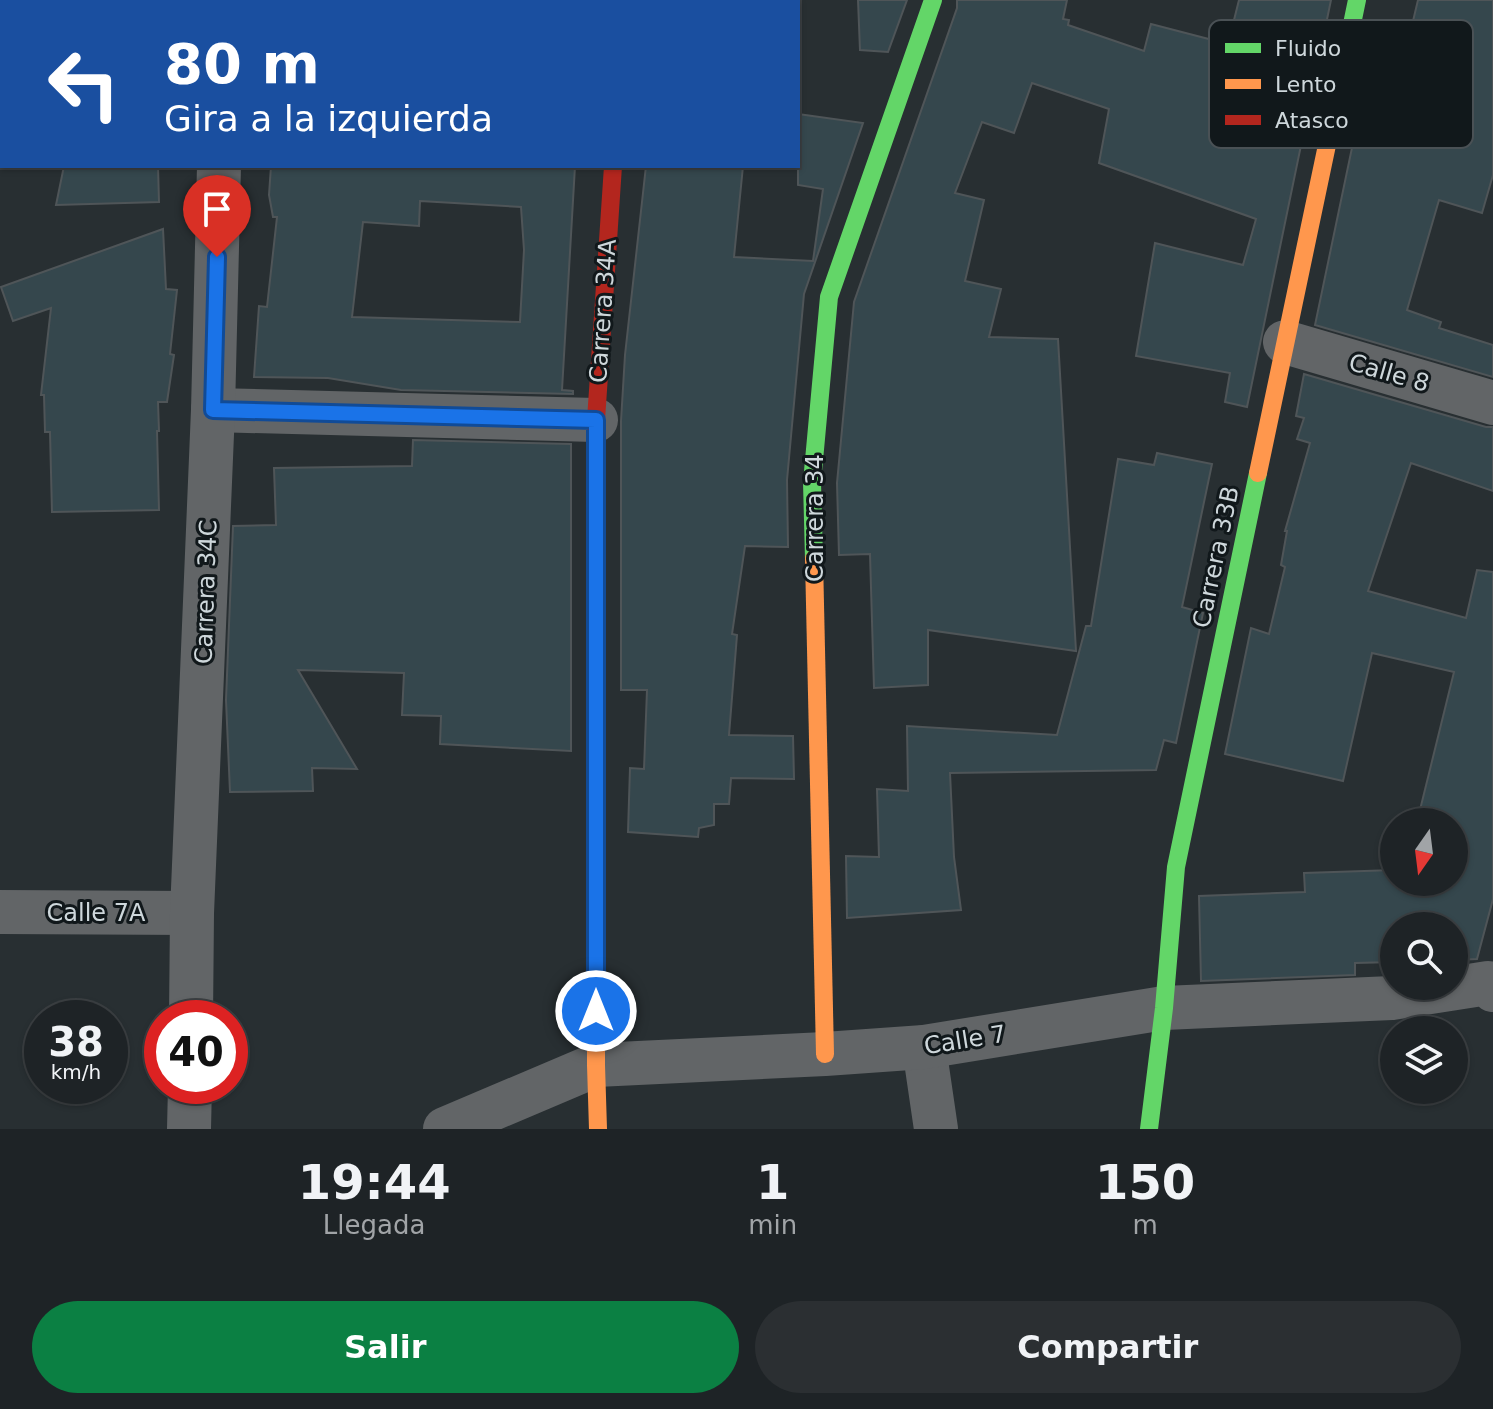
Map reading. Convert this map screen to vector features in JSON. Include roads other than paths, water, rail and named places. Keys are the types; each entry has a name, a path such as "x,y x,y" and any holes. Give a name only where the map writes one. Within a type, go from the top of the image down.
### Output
{"street":[{"name":"Carrera 34","path":"825,1054 812,482 829,297 933,0"},
{"name":"Carrera 33B","path":"1353,20 1357,0"},
{"name":"Carrera 33B","path":"1149,1129 1164,1008 1176,867 1326,148"},
{"name":"Carrera 34C","path":"191,1000 219,168"},
{"name":"Carrera 34A","path":"598,1129 596,420 613,168"},
{"name":"Calle 8","path":"1285,342 1493,403"},
{"path":"213,410 596,420"},
{"name":"Calle 7A","path":"0,912 192,913"},
{"name":"Calle 7","path":"445,1129 596,1065 924,1047 1164,1008 1392,998 1491,981"},
{"path":"924,1047 936,1129"},
{"path":"189,1129 190,1104"}]}
